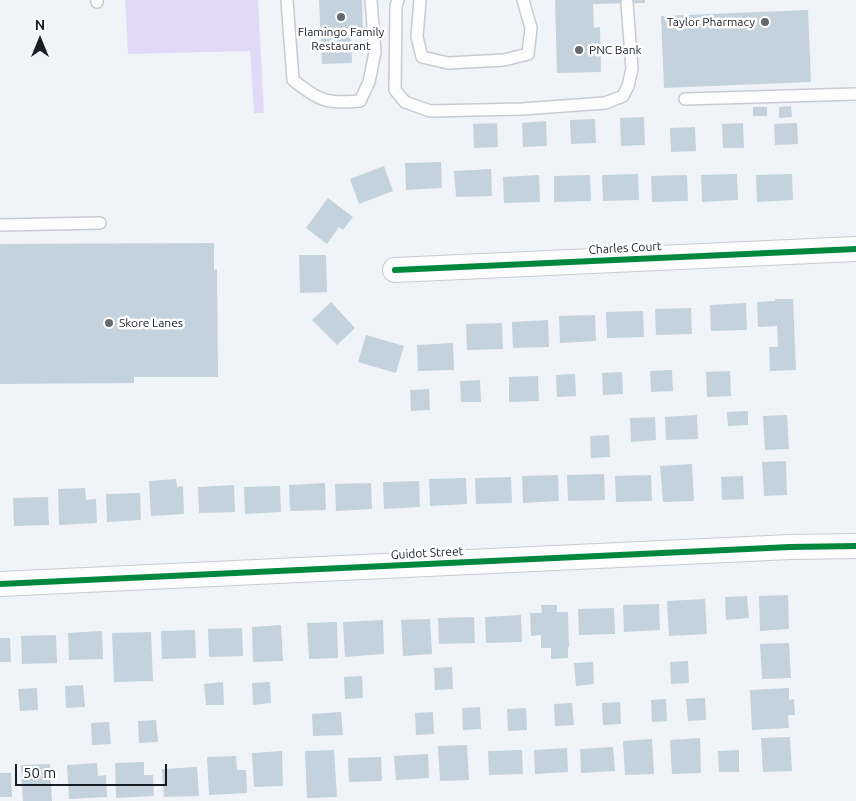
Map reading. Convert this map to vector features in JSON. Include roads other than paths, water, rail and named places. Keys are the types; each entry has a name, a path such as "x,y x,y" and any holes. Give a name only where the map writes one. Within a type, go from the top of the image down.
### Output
{"street":[{"name":"Charles Court","path":"395,270 856,249"},
{"name":"Guidot Street","path":"0,584 856,546"}],"lane":[{"path":"287,0 293,80 314,97 339,103 360,101 369,82 375,52 371,0"},
{"path":"420,0 417,37 422,57 448,63 504,60 528,54 531,28 523,0"},
{"path":"397,3 395,90 404,102 430,111 583,106 605,103 623,96 628,86 632,69 627,3"},
{"path":"686,99 856,94"},
{"path":"0,224 100,223"}],"place":[{"name":"Flamingo Family Restaurant","path":"341,17"},
{"name":"Taylor Pharmacy","path":"765,22"},
{"name":"PNC Bank","path":"579,50"},
{"name":"Skore Lanes","path":"109,323"}]}
